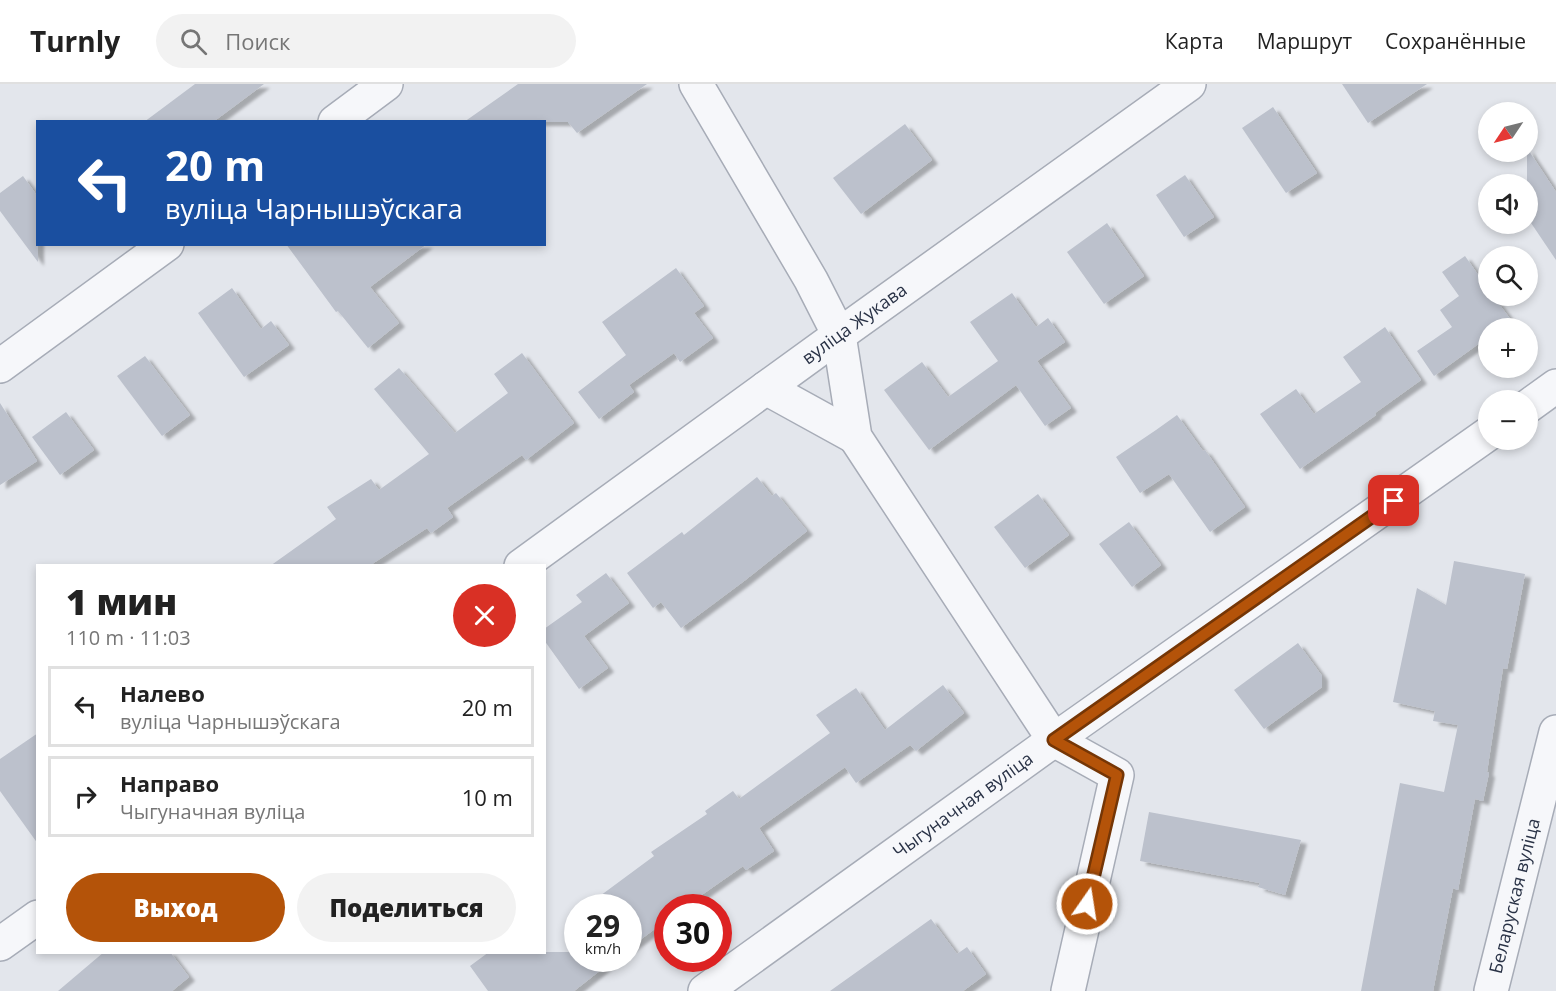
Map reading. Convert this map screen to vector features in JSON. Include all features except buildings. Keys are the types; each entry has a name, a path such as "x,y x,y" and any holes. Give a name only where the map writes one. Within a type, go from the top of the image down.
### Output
{"street":[{"path":"338,120 386,84"},
{"path":"696,84 811,280 839,335 855,437 1054,740 1117,775 1068,991"},
{"name":"вуліца Жукава","path":"524,564 1189,84"},
{"path":"0,366 164,246"},
{"path":"1538,399 1556,386"},
{"path":"766,388 855,437"},
{"name":"Чыгуначная вуліца","path":"705,991 1054,740 1478,441"},
{"name":"Беларуская вуліца","path":"1491,991 1556,732"},
{"path":"0,944 36,918"}],"route":[{"path":"1087,904 1117,775 1054,740 1394,501"}]}
